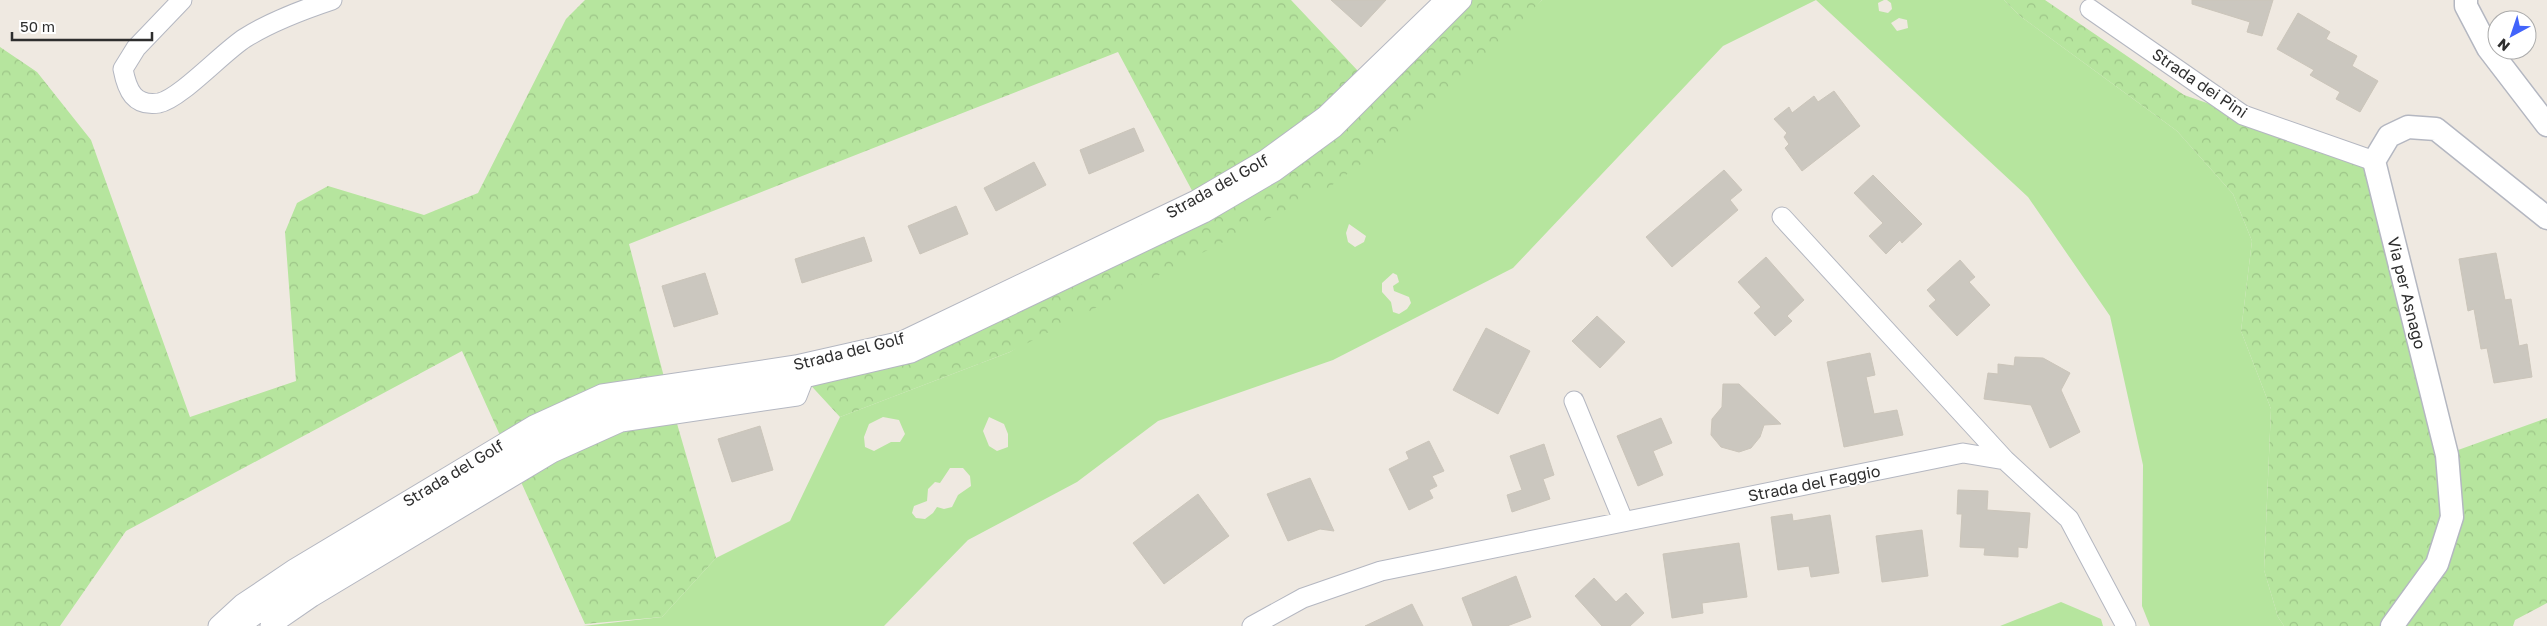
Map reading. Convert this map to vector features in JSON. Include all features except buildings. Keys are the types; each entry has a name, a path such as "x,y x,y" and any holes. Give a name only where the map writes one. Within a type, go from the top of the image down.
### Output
{"street":[{"path":"182,0 136,48 123,69 127,89 141,102 160,103 184,89 244,39 290,14 332,0"},
{"name":"Strada del Golf","path":"218,626 242,604 294,568 534,425 602,394 796,365 902,340 1196,200 1266,159 1325,116 1445,0"},
{"name":"Strada del Golf","path":"240,626 302,581 542,438 611,406 804,378 911,353 1204,213 1274,172 1334,128 1462,0"},
{"path":"2466,0 2466,6 2488,48 2547,125"},
{"name":"Strada dei Pini","path":"2090,8 2243,115 2374,161"},
{"path":"2374,161 2390,136 2408,127 2436,129 2547,218"},
{"name":"Via per Asnago","path":"2374,161 2447,455 2452,517 2437,564 2392,626"},
{"path":"1782,218 2006,460 2069,519 2126,626"},
{"name":"Strada del Golf","path":"270,626 312,597 552,454 621,422 797,396 804,378"},
{"path":"1574,401 1623,520"},
{"name":"Strada del Faggio","path":"1252,626 1304,598 1382,571 1623,520 1963,453 2006,460"}],"green space":[{"path":"585,0 1291,0 1375,89 1462,0 1542,0 1422,120 1328,188 1010,352 840,417 804,378 1204,213 1118,52 629,244 669,396 716,558 662,617 585,624 462,351 126,531 60,626 0,626 0,47 37,72 91,140 190,417 296,381 285,232 297,203 328,186 424,215 478,193 566,19"},
{"path":"1542,0 1816,0 1723,46 1513,268 1333,360 1158,421 1077,482 968,540 884,626 583,626 662,617 716,558 790,521 840,417 1010,352 1528,12","holes":["1349,224 1366,236 1364,242 1355,247 1348,242 1346,233","1393,273 1397,275 1399,282 1393,286 1394,291 1409,297 1411,303 1407,309 1399,314 1393,312 1391,302 1382,292 1382,283","883,417 899,420 905,434 900,442 891,442 874,451 865,447 864,437 869,424","989,417 1004,424 1008,434 1008,447 997,451 989,446 983,431","950,468 963,468 970,476 971,486 958,495 952,507 944,509 937,507 925,519 916,518 912,513 914,506 927,501 928,489 935,482 940,483"]},
{"path":"1816,0 1884,0 1878,3 1879,11 1888,13 1892,9 1891,3 1887,0 2004,0 2020,16 2177,131 2233,194 2252,241 2241,331 2271,409 2264,570 2278,617 2284,626 2150,626 2142,606 2143,465 2110,316 2028,197","holes":["1899,18 1907,20 1908,28 1897,31 1891,23"]},
{"path":"2004,0 2045,0 2184,95 2374,161 2447,454 2547,418 2547,603 2515,620 2513,626 2284,626 2278,617 2264,570 2271,409 2241,331 2252,241 2233,194 2177,131 2020,16"},
{"path":"2061,602 2101,619 2103,626 2000,626"}]}
